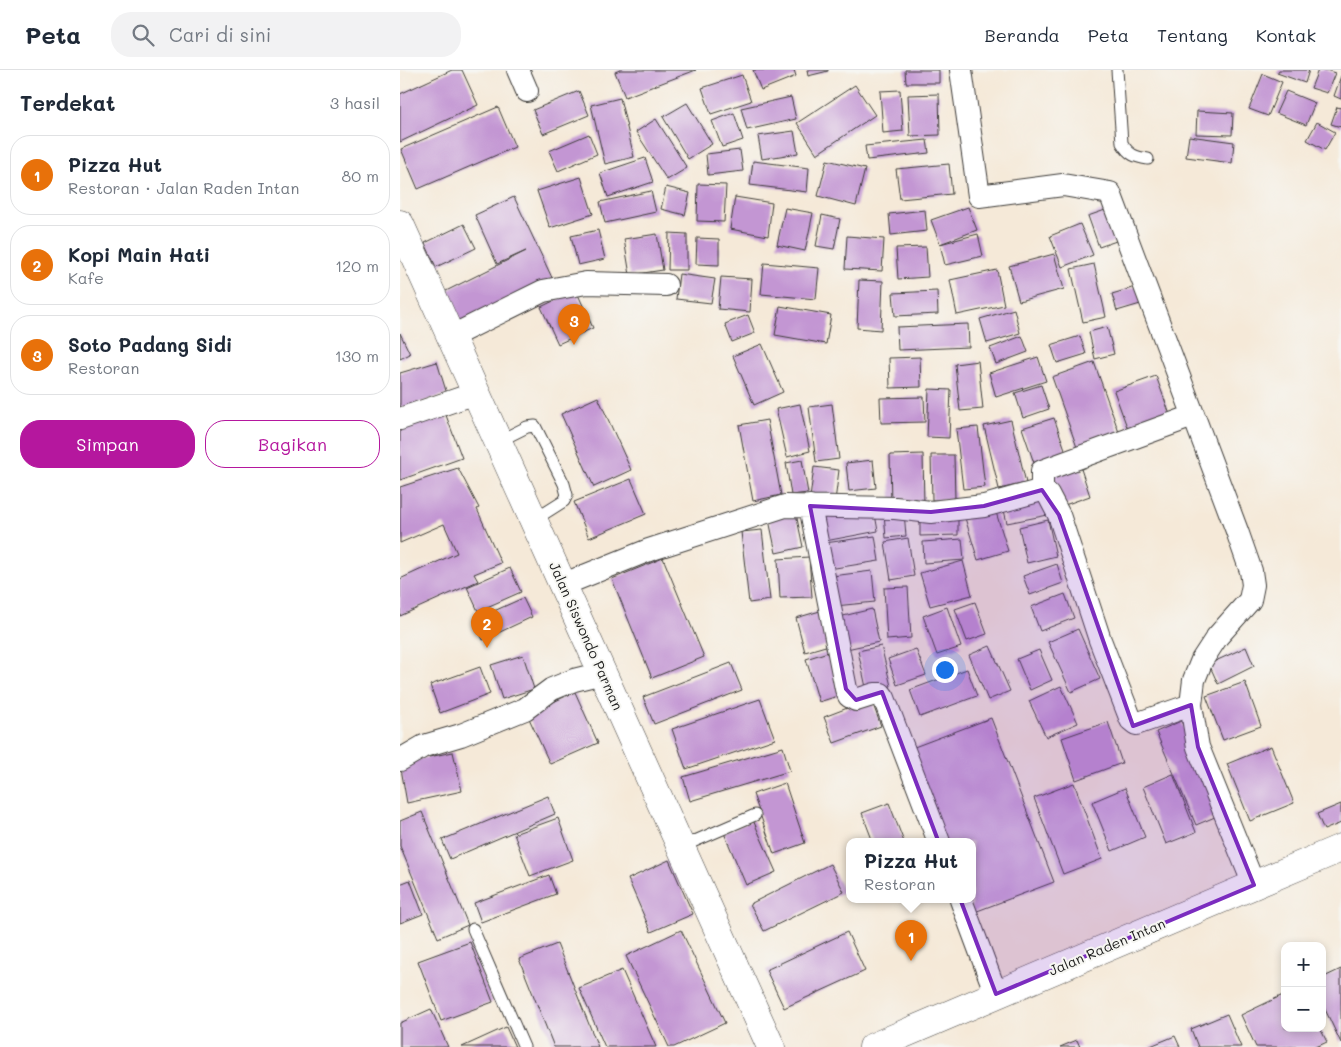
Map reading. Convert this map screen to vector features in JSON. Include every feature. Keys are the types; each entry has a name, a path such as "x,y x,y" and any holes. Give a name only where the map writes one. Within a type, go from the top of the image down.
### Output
{"street":[{"path":"518,70 527,91"},
{"path":"961,70 979,196 1063,185 1110,193 1237,530 1251,571 1253,585 1250,600 1216,637 1202,660 1194,680 1192,705 1198,747 1254,885"},
{"name":"Jalan Siswondo Parman","path":"400,224 772,1047"},
{"path":"450,337 543,291 586,284 666,284"},
{"path":"400,419 476,393"},
{"path":"1042,490 1042,471 1193,416"},
{"path":"562,585 649,550 786,506 895,508 931,512 984,506 1042,490 1048,494 1059,515 1100,640 1131,720 1136,724 1192,705"},
{"path":"810,506 846,690 849,696 856,700 875,694 881,694 884,698 937,838"},
{"path":"400,760 424,746 461,736 525,709 552,689 602,672"},
{"name":"Jalan Raden Intan","path":"873,1047 1341,848"},
{"path":"961,903 996,994"}],"lane":[{"path":"1117,70 1122,143 1133,156 1148,159"},
{"path":"499,441 527,426 535,426 564,484 567,495 564,500 533,520"},
{"path":"681,847 755,814"},
{"path":"472,928 524,1047"}],"highlighted area":[{"path":"1042,490 1059,515 1133,726 1191,705 1198,747 1254,885 996,994 882,692 856,700 846,689 810,506 931,512 984,506"}],"building":[{"path":"452,70 462,70 478,105 400,142 400,94"},
{"path":"620,70 696,70 625,97 615,72"},
{"path":"753,70 794,70 796,76 761,90"},
{"path":"807,70 828,70 828,71 808,76"},
{"path":"905,70 939,70 939,83 906,83"},
{"path":"1279,70 1309,70 1305,83 1277,73"},
{"path":"1318,70 1335,73 1327,93 1311,88"},
{"path":"1263,74 1282,82 1268,116 1249,109"},
{"path":"742,75 751,101 711,114 702,88"},
{"path":"1341,76 1341,99 1334,96"},
{"path":"855,85 875,115 817,154 797,123"},
{"path":"900,90 903,131 883,133 880,91"},
{"path":"579,91 589,115 543,134 533,110"},
{"path":"1286,91 1315,103 1306,125 1276,113"},
{"path":"939,94 940,135 910,136 908,95"},
{"path":"791,97 796,119 747,130 741,108"},
{"path":"620,98 634,157 605,164 591,105"},
{"path":"687,103 712,144 688,159 663,117"},
{"path":"498,107 515,147 418,189 401,149"},
{"path":"1337,107 1341,108 1341,127 1331,124"},
{"path":"1197,111 1233,113 1232,135 1196,134"},
{"path":"734,113 743,140 722,147 712,121"},
{"path":"656,119 687,168 667,180 636,132"},
{"path":"1317,122 1335,132 1325,150 1307,140"},
{"path":"794,131 798,153 762,159 758,136"},
{"path":"589,134 597,154 558,171 549,151"},
{"path":"1189,136 1234,142 1232,163 1186,157"},
{"path":"927,140 929,153 867,160 865,146"},
{"path":"740,150 743,171 708,175 706,154"},
{"path":"645,158 653,182 608,197 600,173"},
{"path":"827,160 865,169 856,206 818,196"},
{"path":"753,161 809,168 807,192 750,185"},
{"path":"949,164 952,194 900,199 896,169"},
{"path":"581,177 593,214 550,228 537,191"},
{"path":"698,184 726,185 724,222 697,221"},
{"path":"666,187 690,193 685,215 661,209"},
{"path":"651,191 656,212 605,223 600,202"},
{"path":"514,197 554,282 456,331 438,295 526,251 497,264 475,215"},
{"path":"735,197 772,203 768,236 730,229"},
{"path":"968,207 977,230 940,244 931,220"},
{"path":"785,208 813,213 805,251 777,245"},
{"path":"1111,208 1122,239 1099,247 1088,216"},
{"path":"925,210 927,231 891,235 889,214"},
{"path":"822,215 840,219 834,249 816,246"},
{"path":"464,224 476,248 436,267 425,243"},
{"path":"1080,224 1093,255 1062,267 1050,236"},
{"path":"598,230 605,259 578,265 571,236"},
{"path":"669,233 687,234 687,270 668,270"},
{"path":"657,234 663,270 630,275 624,239"},
{"path":"978,234 983,256 945,265 940,244"},
{"path":"847,236 884,239 882,271 845,269"},
{"path":"697,238 719,239 719,265 696,264"},
{"path":"926,247 928,277 898,279 896,248"},
{"path":"1054,254 1064,289 1019,301 1009,266"},
{"path":"764,263 819,268 816,299 761,294"},
{"path":"1094,264 1106,317 1083,322 1071,269"},
{"path":"997,270 1004,305 957,315 950,280"},
{"path":"679,274 715,279 711,303 676,299"},
{"path":"721,277 752,279 750,312 718,309"},
{"path":"859,280 883,281 881,330 857,328"},
{"path":"1142,285 1147,302 1117,311 1112,294"},
{"path":"576,290 593,328 558,344 541,307"},
{"path":"937,291 938,314 895,316 893,293"},
{"path":"780,306 831,315 826,344 775,335"},
{"path":"1014,309 1020,333 987,343 980,319"},
{"path":"748,315 755,333 732,342 725,324"},
{"path":"968,324 969,347 898,350 897,327"},
{"path":"1107,327 1114,354 1095,359 1089,332"},
{"path":"400,333 410,354 400,359"},
{"path":"1022,336 1028,352 996,364 990,348"},
{"path":"1080,336 1086,354 1057,363 1051,345"},
{"path":"762,344 783,392 754,405 733,356"},
{"path":"920,357 921,387 890,388 889,358"},
{"path":"1038,357 1046,381 996,397 989,373"},
{"path":"978,361 983,409 960,411 955,364"},
{"path":"437,362 447,394 400,409 400,373"},
{"path":"1094,362 1121,438 1079,453 1052,377"},
{"path":"1156,376 1173,423 1131,438 1114,391"},
{"path":"1041,385 1049,409 1023,418 1015,393"},
{"path":"929,389 951,390 949,438 927,437"},
{"path":"598,397 631,470 594,487 561,414"},
{"path":"924,397 925,422 881,423 880,398"},
{"path":"800,404 810,451 787,457 776,409"},
{"path":"832,404 839,459 816,462 809,407"},
{"path":"444,410 462,458 400,480 400,426"},
{"path":"1054,418 1066,452 1034,463 1022,428"},
{"path":"767,420 781,495 753,501 739,425"},
{"path":"1011,420 1026,483 999,489 984,426"},
{"path":"978,427 985,487 963,489 956,429"},
{"path":"923,454 924,506 891,506 890,455"},
{"path":"931,455 954,455 955,500 932,500"},
{"path":"802,460 808,493 791,495 786,463"},
{"path":"873,460 876,488 849,491 846,463"},
{"path":"1080,466 1090,496 1059,507 1049,476"},
{"path":"814,467 839,470 835,501 810,498"},
{"path":"458,468 479,508 477,509 501,563 474,574 478,581 400,616 400,579 457,553 444,524 400,543 400,487"},
{"path":"631,479 646,514 589,538 574,502"},
{"path":"1045,498 1048,515 1007,523 1003,506"},
{"path":"795,509 803,547 776,553 768,515"},
{"path":"874,509 878,531 820,542 816,519"},
{"path":"995,509 1008,551 978,560 965,518"},
{"path":"904,512 906,536 886,538 884,513"},
{"path":"958,515 958,535 920,536 920,516"},
{"path":"1048,520 1056,556 1027,563 1019,527"},
{"path":"762,530 770,600 749,603 741,532"},
{"path":"875,536 879,561 829,569 825,543"},
{"path":"908,538 914,576 891,580 885,542"},
{"path":"962,539 964,560 924,563 923,542"},
{"path":"809,557 812,597 780,598 778,559"},
{"path":"663,558 704,657 652,678 612,579"},
{"path":"963,561 972,595 930,606 920,573"},
{"path":"1057,564 1063,583 1030,595 1023,576"},
{"path":"510,568 521,592 478,611 467,587"},
{"path":"872,571 875,602 835,606 832,576"},
{"path":"908,587 911,638 887,640 884,588"},
{"path":"1065,594 1074,618 1040,631 1031,607"},
{"path":"523,598 532,617 483,640 474,620"},
{"path":"975,602 987,634 967,641 955,609"},
{"path":"947,607 961,647 937,655 923,616"},
{"path":"872,609 879,642 842,650 835,618"},
{"path":"820,611 829,645 805,652 796,618"},
{"path":"1078,629 1100,679 1071,692 1048,642"},
{"path":"881,646 891,686 867,692 858,651"},
{"path":"990,646 1010,691 988,700 969,655"},
{"path":"1246,647 1254,666 1218,684 1209,664"},
{"path":"916,649 926,675 897,685 888,659"},
{"path":"1039,650 1052,680 1030,690 1017,659"},
{"path":"831,651 844,694 819,702 806,659"},
{"path":"523,655 534,689 502,699 491,665"},
{"path":"731,663 742,690 654,724 643,697"},
{"path":"480,667 490,694 440,713 430,685"},
{"path":"967,669 977,696 920,717 910,690"},
{"path":"1245,682 1261,726 1223,740 1206,696"},
{"path":"1061,686 1078,723 1046,737 1029,701"},
{"path":"575,692 598,743 550,764 527,714"},
{"path":"760,699 775,739 686,769 672,729"},
{"path":"871,699 881,726 834,743 824,717"},
{"path":"991,718 1054,882 972,913 972,903 976,903 976,838 943,838 909,749"},
{"path":"1181,721 1222,814 1196,825 1156,732"},
{"path":"1108,722 1122,763 1076,780 1062,738"},
{"path":"1271,746 1294,803 1250,821 1227,764"},
{"path":"783,747 790,771 690,801 683,777"},
{"path":"453,752 462,791 407,803 400,763"},
{"path":"1173,774 1196,832 1166,844 1143,787"},
{"path":"785,783 805,843 774,854 753,794"},
{"path":"1074,783 1102,859 1063,874 1034,798"},
{"path":"1125,788 1145,837 1112,851 1092,802"},
{"path":"548,796 555,814 450,859 442,840"},
{"path":"889,803 902,838 871,838 862,813"},
{"path":"1341,804 1341,823 1324,830 1317,814"},
{"path":"422,812 468,925 438,938 400,846 400,821"},
{"path":"558,818 573,860 530,876 514,834"},
{"path":"753,820 776,872 746,885 724,833"},
{"path":"669,860 693,914 651,932 628,879"},
{"path":"830,864 844,892 764,931 750,904"},
{"path":"549,875 556,894 481,922 474,903"},
{"path":"410,880 423,914 400,923 400,884"},
{"path":"681,930 725,1023 674,1047 669,1047 626,956"},
{"path":"847,932 865,971 784,1008 766,970"},
{"path":"470,942 493,1002 441,1021 418,961"},
{"path":"557,944 598,1047 554,1047 519,959"},
{"path":"1341,969 1341,1043 1326,1011 1326,976"},
{"path":"622,970 656,1047 605,1047 579,988"},
{"path":"1281,996 1281,1032 1322,1032 1327,1042 1316,1047 1256,1047 1241,1015"},
{"path":"431,1009 448,1047 400,1047 400,1023"},
{"path":"1227,1014 1241,1047 1198,1047 1191,1029"},
{"path":"506,1027 515,1047 462,1047"},
{"path":"1175,1036 1180,1047 1148,1047"},
{"path":"1077,1040 1080,1047 1060,1047"}],"place":[{"name":"Soto Padang Sidi","path":"574,345"},
{"name":"Kopi Main Hati","path":"487,648"},
{"name":"Pizza Hut","path":"911,961"}]}
